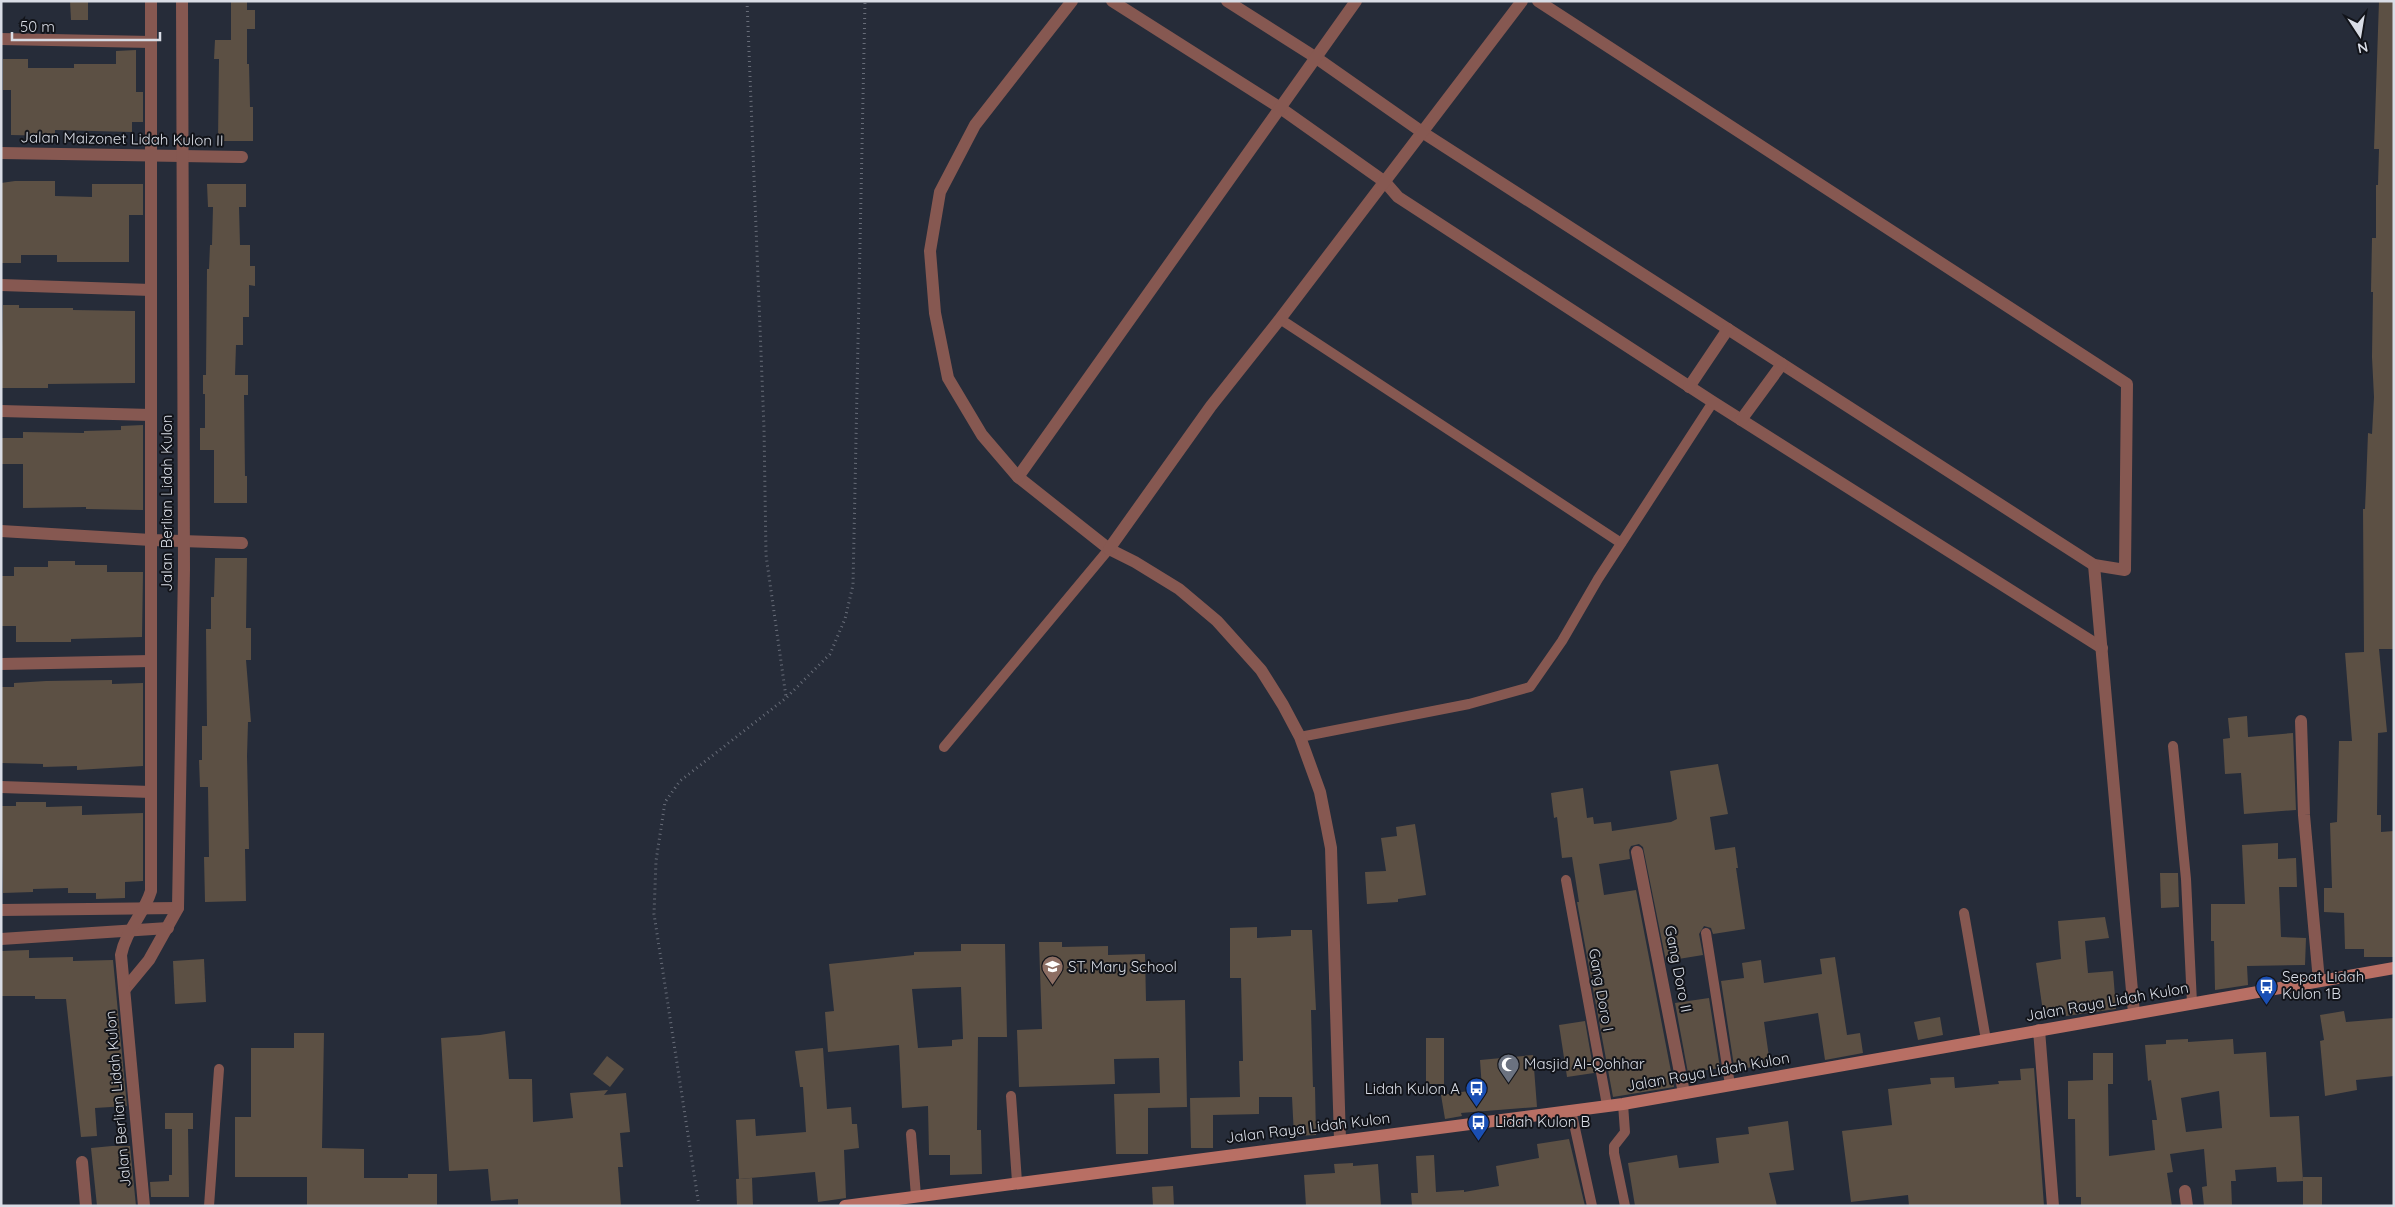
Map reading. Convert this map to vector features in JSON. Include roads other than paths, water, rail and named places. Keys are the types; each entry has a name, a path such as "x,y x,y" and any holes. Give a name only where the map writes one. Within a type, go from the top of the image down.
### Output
{"main road":[{"name":"Jalan Raya Lidah Kulon","path":"845,1206 1623,1104 2394,968"}],"street":[{"name":"Jalan Berlian Lidah Kulon","path":"144,1206 121,955 129,930 146,908 152,891 151,1"},
{"name":"Jalan Berlian Lidah Kulon","path":"125,989 149,960 178,908 184,540 182,1"},
{"path":"1072,1 975,125 940,192 930,251 935,313 948,378 982,435 1018,477 1109,549 1135,562 1179,589 1217,621 1261,670 1300,737 1320,792 1331,848 1340,1140"},
{"path":"1112,1 1279,107 1385,182 1398,197 1689,387 2102,648"},
{"path":"1227,1 1314,57 1422,132 2094,565 2125,570 2127,384 1538,1"},
{"path":"1018,477 1314,57 1356,1"},
{"path":"1109,549 1211,406 1280,319 1522,1"},
{"path":"1,39 151,42"},
{"name":"Jalan Maizonet Lidah Kulon II","path":"1,153 242,157"},
{"path":"1,285 151,290"},
{"path":"1689,387 1728,329"},
{"path":"1741,420 1782,364"},
{"path":"1,411 151,415"},
{"path":"1,531 151,540 242,543"},
{"path":"2094,565 2134,1014"},
{"path":"1,664 151,661"},
{"path":"2301,721 2304,815 2319,981"},
{"path":"1,788 151,792"},
{"name":"Gang Doro II","path":"1638,852 1684,1093"},
{"path":"1,910 178,908"},
{"path":"1,939 168,928"},
{"path":"2040,1030 2054,1206"},
{"path":"82,1162 86,1206"},
{"path":"2185,1191 2187,1206"}],"lane":[{"path":"1280,319 1621,542"},
{"path":"1300,737 1469,704 1530,687 1562,641 1621,542 1713,402"},
{"path":"944,746 1109,549"},
{"path":"2173,746 2186,879 2192,1003"},
{"name":"Gang Doro I","path":"1566,880 1607,1105"},
{"path":"1964,913 1986,1040"},
{"path":"1706,934 1730,1085"},
{"path":"209,1206 219,1069"},
{"path":"1011,1096 1017,1182"},
{"path":"1623,1104 1625,1132 1614,1146 1624,1206"},
{"path":"1571,1110 1592,1206"},
{"path":"911,1134 916,1196"}],"place":[{"name":"ST. Mary School","path":"1052,986"},
{"name":"Sepat Lidah Kulon 1B","path":"2266,1005"},
{"name":"Masjid Al-Qohhar","path":"1508,1083"},
{"name":"Lidah Kulon A","path":"1476,1108"},
{"name":"Lidah Kulon B","path":"1479,1141"}]}
